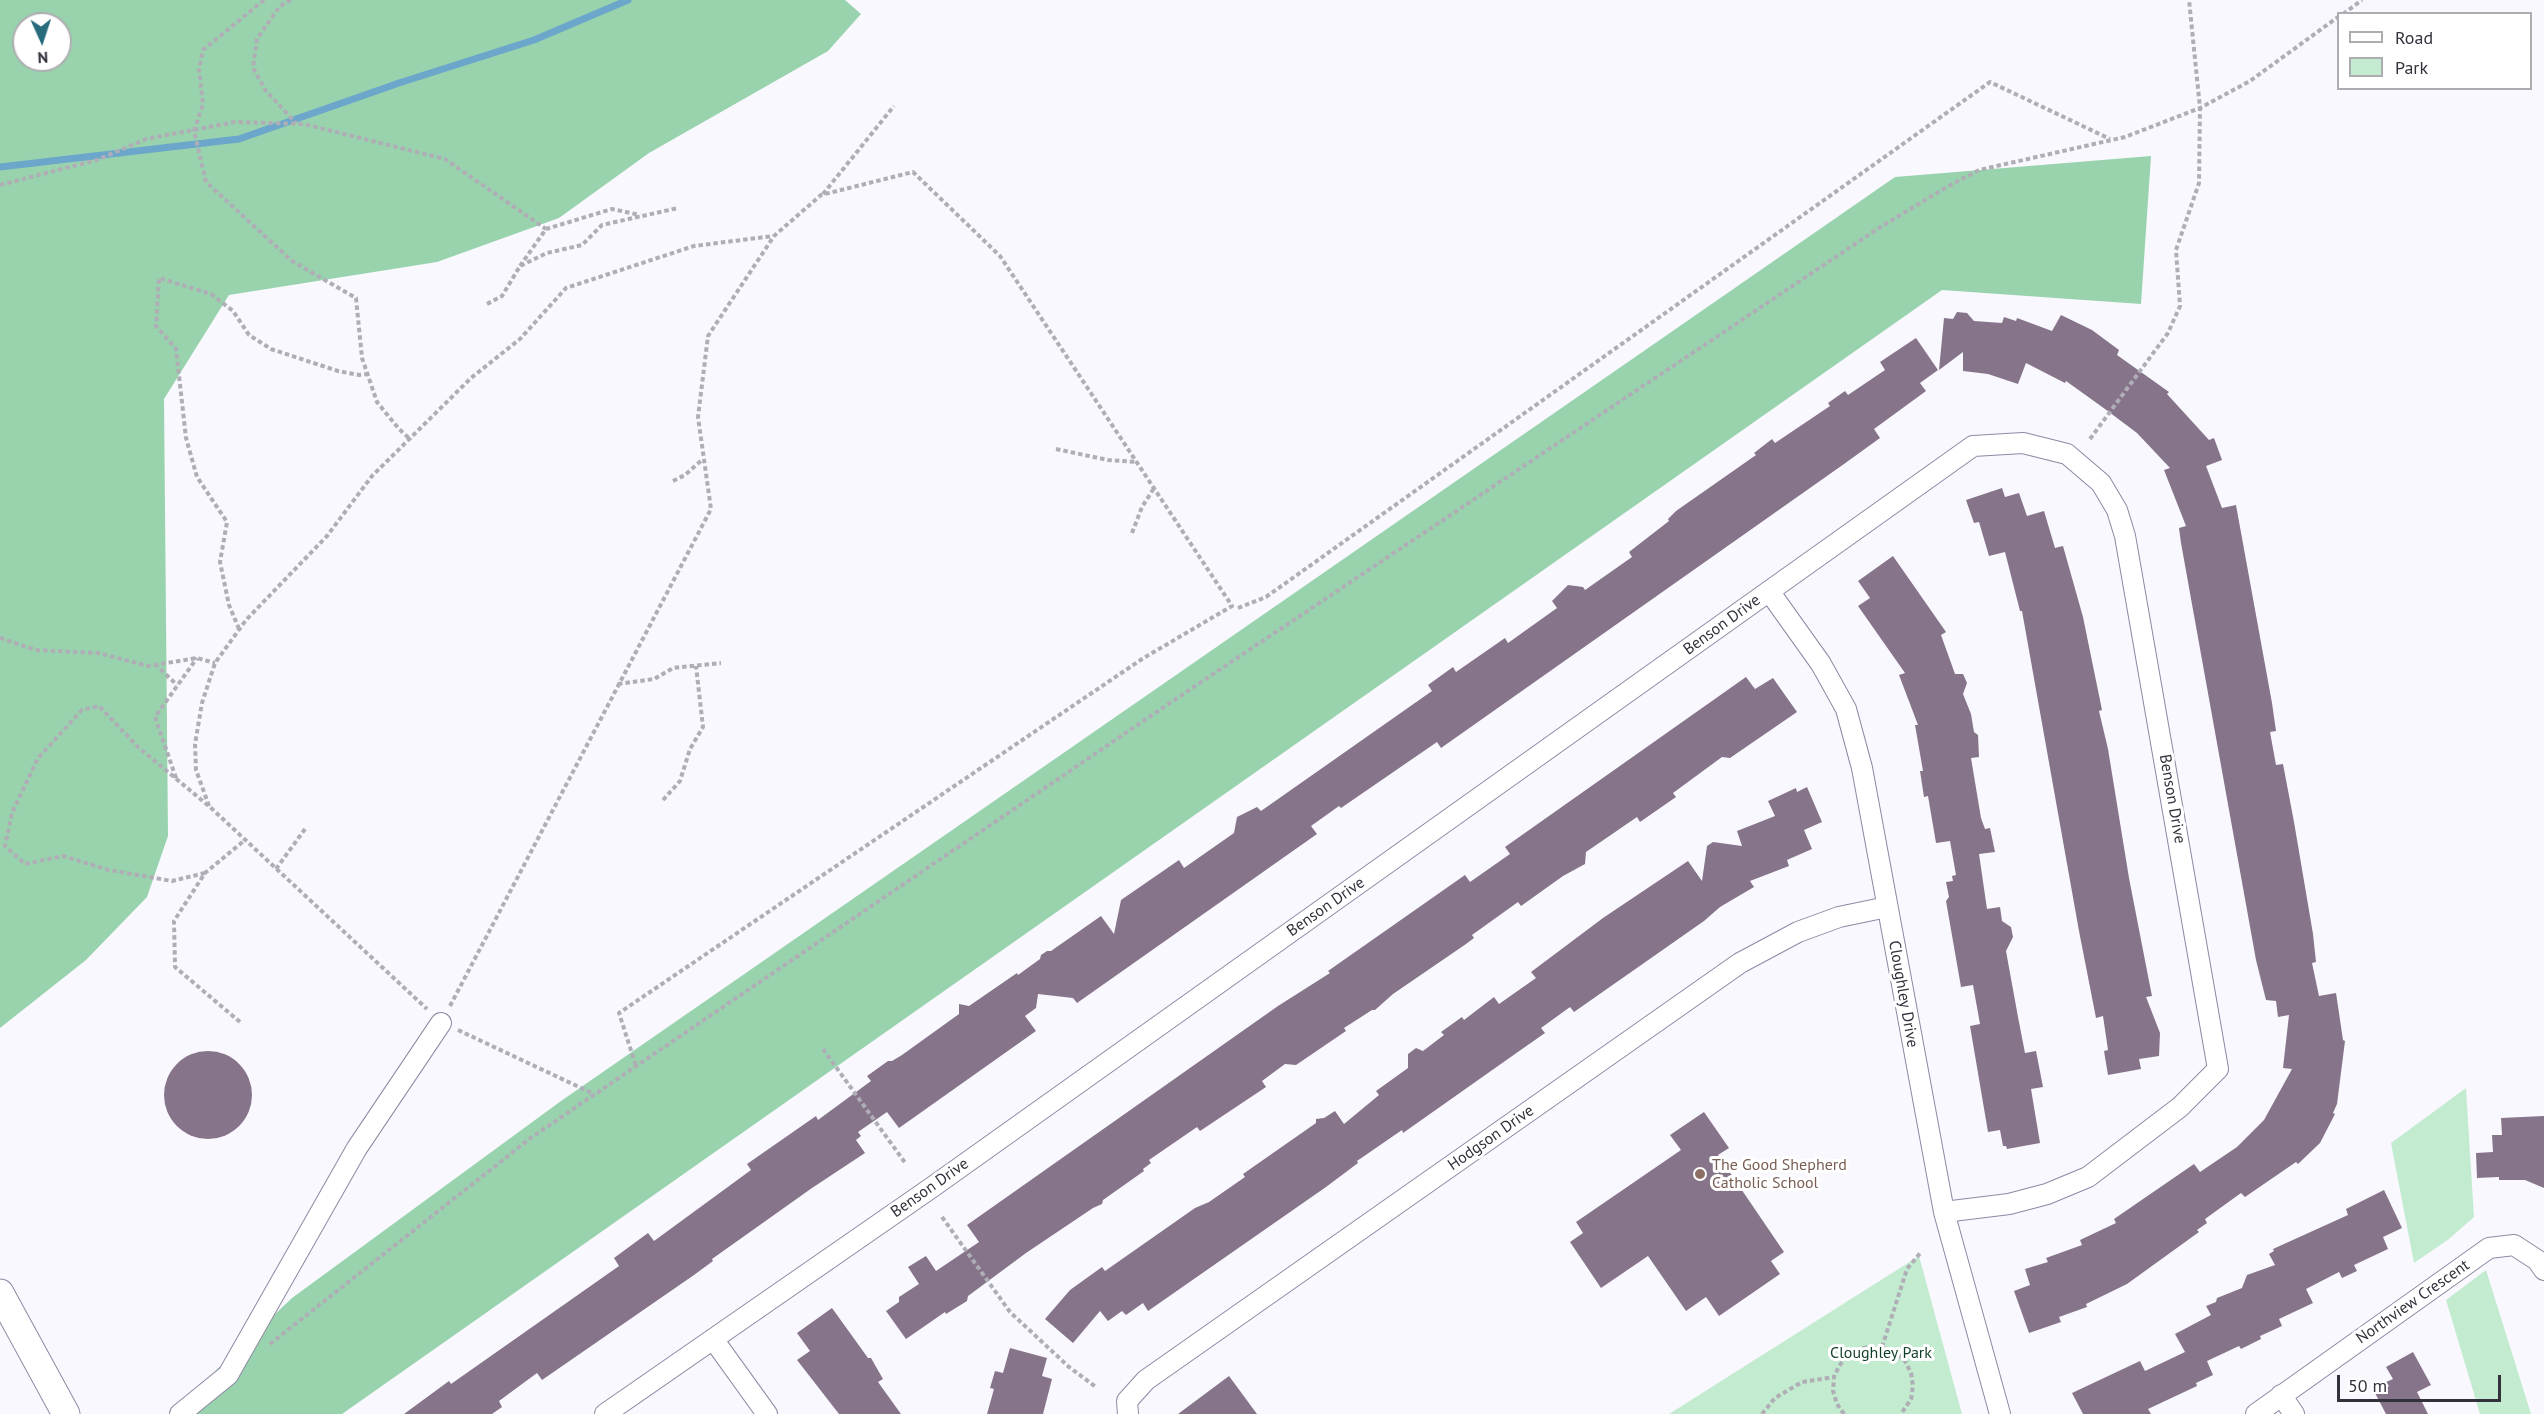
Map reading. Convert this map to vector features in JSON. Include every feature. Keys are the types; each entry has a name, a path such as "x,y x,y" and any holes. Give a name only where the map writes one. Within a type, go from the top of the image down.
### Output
{"main road":[{"path":"0,1293 66,1414"}],"street":[{"name":"Benson Drive","path":"605,1414 960,1167 1973,446 2022,443 2067,454 2101,483 2120,519 2218,1069 2180,1107 2088,1177 2047,1194 2009,1204 1944,1212"},
{"name":"Cloughley Drive","path":"1769,591 1821,664 1846,709 1862,768 1944,1212 2000,1414"},
{"name":"Hodgson Drive","path":"1128,1414 1127,1401 1146,1380 1740,963 1798,932 1839,917 1887,907"},
{"path":"180,1414 228,1375 357,1148 441,1023"},
{"name":"Northview Crescent","path":"2256,1414 2489,1248 2514,1245 2537,1260 2544,1270"},
{"path":"712,1339 766,1414"},
{"path":"2281,1395 2295,1414"}],"path":[{"path":"264,0 203,50 199,70 203,104 194,131 206,182 292,261 356,298 362,358 377,402 411,440"},
{"path":"291,0 280,6 257,39 253,68 266,91 296,124"},
{"path":"2090,439 2168,333 2180,306 2176,250 2199,183 2200,108 2189,0"},
{"path":"2346,12 2362,0"},
{"path":"262,1351 532,1137 1158,711 1879,228 1979,170 2112,140 2200,108 2250,81 2337,18"},
{"path":"1238,608 1266,597 1990,82 2112,140"},
{"path":"441,1023 711,509 698,417 708,336 774,236 821,195 894,106"},
{"path":"0,185 97,160 146,139 234,122 296,124 445,159 546,229"},
{"path":"636,1066 619,1013 1142,659 1232,606 1000,256 913,172 821,195"},
{"path":"520,266 547,253 582,245 602,225 678,208"},
{"path":"488,304 502,296 546,229 612,209 644,216"},
{"path":"210,807 196,770 195,744 201,703 215,663 239,630 327,536 372,476 411,440 471,378 520,339 566,288 694,246 774,236"},
{"path":"239,630 229,605 220,562 227,522 198,477 186,438 176,349 156,326 159,278 211,294 233,311 249,335 271,349 338,370 358,375 367,374"},
{"path":"1056,449 1108,460 1137,462"},
{"path":"673,481 685,475 704,459"},
{"path":"1132,533 1142,507 1154,488"},
{"path":"0,638 36,650 98,653 148,666 197,657 215,663"},
{"path":"176,779 155,717 197,657"},
{"path":"618,684 654,679 673,668 721,663"},
{"path":"155,664 177,685"},
{"path":"663,800 680,780 690,749 703,728 696,666"},
{"path":"205,873 172,881 109,870 63,856 25,864 5,846 12,813 38,758 81,710 99,706 138,747 210,807 441,1023 594,1094"},
{"path":"276,869 305,830"},
{"path":"240,1022 175,967 174,921 205,873 245,840"},
{"path":"823,1049 906,1164"},
{"path":"942,1217 1010,1312 1069,1367 1096,1387"},
{"path":"1882,1347 1907,1269 1921,1252"},
{"path":"1845,1414 1835,1397 1834,1377 1839,1366 1852,1353 1870,1347 1882,1347 1900,1357 1911,1373 1913,1386 1911,1399 1903,1413 1911,1414"},
{"path":"1762,1414 1775,1398 1802,1382 1834,1377"}],"green space":[{"path":"0,0 845,0 861,14 828,51 649,153 559,218 437,262 229,295 164,399 168,836 147,897 86,960 0,1028"},
{"path":"2151,156 2141,304 1942,290 342,1414 170,1414 292,1298 561,1101 1895,177"},
{"path":"2466,1088 2474,1217 2449,1239 2414,1263 2391,1143"},
{"name":"Cloughley Park","path":"1919,1256 1962,1414 1669,1414"},
{"path":"2486,1270 2531,1414 2480,1414 2446,1300"}],"building":[{"path":"1957,312 1967,313 1974,321 2002,323 2004,317 2016,321 2017,318 2052,331 2061,315 2092,330 2119,350 2117,355 2169,392 2167,394 2209,440 2214,438 2222,460 2206,466 2222,508 2236,505 2272,703 2276,731 2270,732 2276,765 2283,764 2313,934 2316,962 2312,963 2319,996 2336,993 2345,1041 2337,1104 2333,1113 2335,1114 2320,1143 2298,1164 2296,1162 2245,1197 2241,1193 2205,1219 2207,1223 2197,1230 2199,1232 2127,1284 2086,1304 2087,1307 2059,1317 2061,1322 2029,1333 2014,1291 2030,1285 2025,1269 2048,1262 2046,1258 2082,1245 2080,1240 2116,1223 2114,1219 2194,1164 2200,1172 2237,1147 2264,1120 2292,1069 2283,1068 2289,1015 2278,1017 2276,1001 2266,1000 2256,960 2181,543 2179,528 2186,526 2164,470 2170,468 2137,433 2105,409 2066,381 2065,383 2026,363 2018,384 1988,374 1963,371 1963,352 1939,370 1944,318 1953,319"},
{"path":"1916,338 1938,370 1920,383 1926,391 1874,429 1880,438 1844,464 1441,748 1437,742 1341,808 1339,806 1311,826 1317,834 1077,1003 1073,998 1038,994 1036,1008 1025,1016 1036,1031 899,1128 887,1112 858,1132 861,1136 856,1140 865,1153 812,1188 712,1259 713,1261 694,1275 542,1380 537,1373 499,1401 502,1407 492,1414 404,1414 449,1381 451,1384 619,1266 614,1258 648,1233 654,1241 751,1170 747,1164 816,1116 818,1120 871,1081 867,1076 888,1061 902,1055 959,1014 959,1004 969,1006 1017,973 1018,975 1040,959 1041,955 1051,951 1101,916 1114,934 1121,900 1179,860 1184,868 1234,833 1237,817 1257,807 1261,811 1432,691 1428,685 1453,667 1456,672 1505,638 1508,643 1557,608 1552,601 1568,585 1583,587 1585,590 1632,557 1629,552 1669,521 1668,519 1676,511 1756,455 1754,453 1772,439 1775,443 1830,406 1828,403 1845,391 1848,395 1885,370 1880,362"},
{"path":"2002,488 2005,497 2019,493 2027,516 2044,511 2055,548 2063,546 2083,617 2102,710 2099,711 2108,749 2129,878 2152,996 2146,997 2160,1033 2159,1056 2139,1059 2141,1069 2108,1075 2104,1051 2108,1050 2103,1016 2096,1018 2022,611 2020,611 2005,552 1989,556 1979,522 1974,523 1966,500"},
{"path":"1893,556 1946,632 1941,635 1955,674 1963,674 1967,683 1963,694 1971,714 1974,732 1978,735 1979,757 1971,758 1981,818 1985,829 1990,828 1995,852 1979,854 1987,909 2000,907 2002,921 2011,927 2013,937 2006,951 2025,1053 2036,1051 2043,1087 2031,1089 2040,1143 2007,1149 2003,1146 2000,1130 1988,1132 1970,1026 1980,1024 1973,985 1961,987 1946,901 1949,897 1946,882 1953,881 1952,876 1956,875 1950,841 1936,843 1928,796 1924,797 1920,771 1923,771 1915,725 1918,725 1899,675 1905,673 1858,606 1870,598 1858,581"},
{"path":"1746,677 1755,689 1773,678 1797,712 1730,758 1722,757 1673,793 1676,797 1640,822 1637,817 1586,852 1585,864 1563,876 1521,906 1518,902 1472,935 1474,938 1466,944 1393,994 1375,1010 1344,1028 1346,1031 1296,1065 1285,1064 1262,1081 1266,1087 1200,1131 1197,1127 1149,1160 1151,1163 1143,1169 1144,1171 1103,1200 1102,1204 1026,1253 968,1296 967,1301 946,1314 945,1312 906,1339 886,1311 899,1302 899,1297 919,1284 908,1267 926,1256 936,1271 979,1242 967,1225 1278,1006 1330,973 1328,971 1465,875 1470,882 1510,854 1505,847"},
{"path":"1807,787 1822,822 1804,830 1812,849 1787,860 1789,866 1750,881 1754,887 1720,907 1704,921 1574,1012 1570,1007 1541,1028 1545,1033 1403,1133 1402,1130 1357,1161 1358,1163 1326,1187 1148,1311 1143,1303 1126,1315 1122,1311 1108,1321 1100,1311 1073,1343 1045,1319 1070,1290 1102,1267 1105,1271 1195,1208 1209,1202 1245,1177 1243,1174 1316,1123 1316,1119 1324,1118 1335,1111 1344,1124 1379,1095 1376,1091 1408,1068 1408,1054 1416,1048 1423,1051 1444,1035 1441,1032 1462,1017 1464,1020 1494,997 1499,1004 1536,978 1531,972 1603,918 1688,861 1702,881 1707,846 1713,842 1742,846 1737,831 1775,816 1768,801 1796,788 1797,792"},
{"path":"208,1051 225,1054 239,1064 249,1078 252,1095 249,1112 239,1126 225,1136 208,1139 191,1136 177,1126 167,1112 164,1095 167,1078 177,1064 191,1054"},
{"path":"1704,1112 1729,1148 1718,1155 1784,1252 1771,1261 1780,1274 1719,1316 1706,1297 1686,1311 1648,1256 1601,1288 1570,1242 1583,1233 1576,1222 1681,1150 1670,1135"},
{"path":"2544,1116 2544,1188 2525,1180 2499,1180 2499,1177 2477,1178 2476,1153 2493,1152 2492,1135 2502,1135 2501,1118"},
{"path":"2384,1190 2402,1228 2383,1237 2388,1249 2354,1265 2357,1271 2342,1278 2339,1272 2306,1289 2313,1303 2279,1319 2282,1326 2260,1336 2261,1339 2241,1349 2239,1346 2207,1361 2213,1375 2196,1383 2197,1386 2148,1409 2151,1414 2083,1414 2072,1393 2140,1361 2145,1371 2185,1352 2175,1334 2211,1315 2206,1306 2216,1302 2217,1298 2242,1288 2247,1275 2275,1265 2269,1254 2274,1251 2273,1249 2348,1215 2346,1209"},
{"path":"832,1308 868,1358 871,1358 883,1379 878,1382 901,1414 839,1414 797,1360 810,1351 797,1333"},
{"path":"1010,1348 1047,1358 1042,1376 1052,1379 1043,1414 987,1414 994,1389 990,1388 995,1371 1003,1373"},
{"path":"2413,1352 2431,1385 2417,1392 2428,1414 2386,1414 2375,1393 2389,1386 2386,1382 2393,1379 2386,1367"},
{"path":"1229,1376 1257,1414 1178,1414"}],"waterway":[{"path":"0,167 239,139 399,83 534,40 628,0"}],"place":[{"name":"The Good Shepherd Catholic School","path":"1700,1174"}]}
